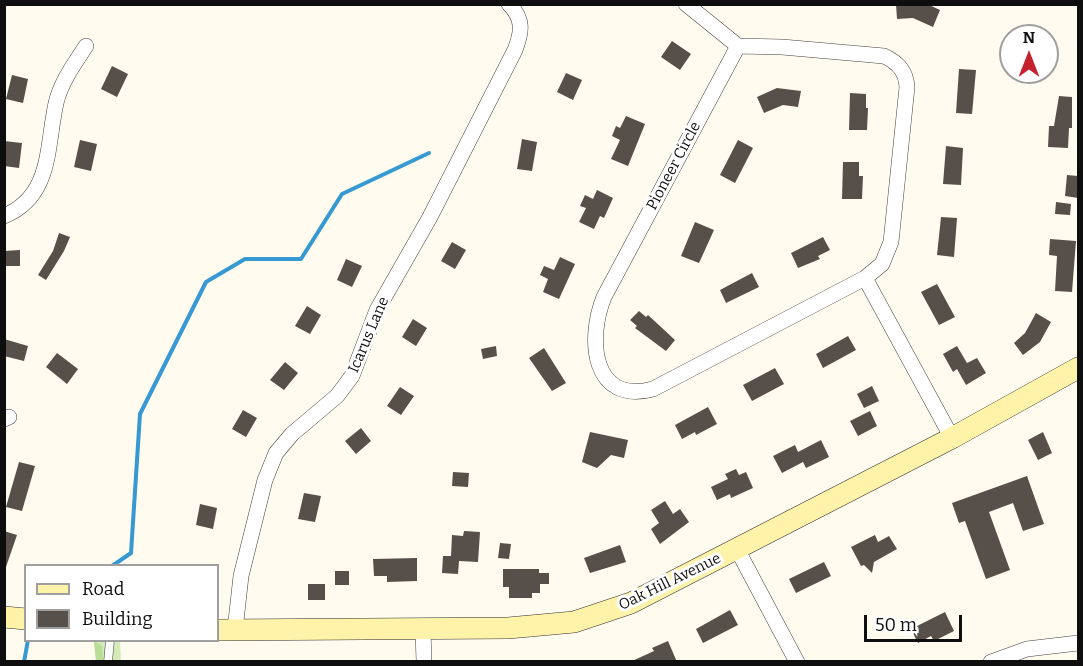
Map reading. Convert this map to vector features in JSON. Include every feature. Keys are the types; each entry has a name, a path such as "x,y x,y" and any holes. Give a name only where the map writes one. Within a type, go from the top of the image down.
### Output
{"main road":[{"name":"Oak Hill Avenue","path":"226,630 508,628 574,622 631,603 952,438 1078,368"},
{"path":"4,616 24,619"}],"street":[{"name":"Icarus Lane","path":"226,630 270,466 284,443 338,396 352,376 376,310 430,217 515,50 522,28 517,13 509,4"},
{"path":"686,4 738,46"},
{"path":"4,216 29,201 40,184 60,89 86,46"},
{"name":"Pioneer Circle","path":"738,46 782,47 879,55 890,59 903,71 907,87 895,224 882,264 865,278 653,389 628,393 617,388 601,368 596,355 594,327 604,297 738,46"},
{"path":"865,278 952,438"},
{"path":"737,549 797,662"},
{"path":"423,629 424,662"},
{"path":"991,662 1027,649 1078,643"}],"lane":[{"path":"108,662 110,642"}],"green space":[{"path":"94,642 120,642 121,661 96,661"},
{"path":"94,642 102,646 103,661 96,661"}],"building":[{"path":"896,4 927,4 940,10 933,27 913,18 897,19"},
{"path":"672,41 691,54 680,70 661,57"},
{"path":"112,66 128,74 117,97 101,89"},
{"path":"959,69 976,70 972,114 956,113"},
{"path":"566,73 582,80 573,100 557,92"},
{"path":"12,75 28,79 23,103 6,99"},
{"path":"777,88 801,91 798,107 783,105 764,113 757,97"},
{"path":"850,93 866,94 867,130 849,130"},
{"path":"1059,96 1072,97 1072,128 1069,128 1068,148 1048,147 1049,126 1054,126"},
{"path":"626,116 645,124 628,166 611,159 620,140 612,136 616,126 620,128"},
{"path":"522,139 537,142 532,171 517,169"},
{"path":"80,140 97,144 91,171 74,167"},
{"path":"738,140 753,148 735,183 720,175"},
{"path":"4,141 22,143 19,168 4,166"},
{"path":"946,146 963,148 961,185 943,184"},
{"path":"843,162 859,162 859,176 863,176 862,199 842,199"},
{"path":"1067,175 1078,176 1078,198 1065,196"},
{"path":"597,190 613,198 604,218 600,216 594,229 579,222 586,208 580,206 585,195 593,199"},
{"path":"1056,202 1071,204 1070,215 1055,214"},
{"path":"941,217 957,218 954,257 937,255"},
{"path":"695,222 714,230 699,263 681,256"},
{"path":"59,233 70,237 46,280 38,275 53,251"},
{"path":"823,237 830,250 818,256 820,259 798,268 791,253"},
{"path":"1050,239 1076,241 1072,292 1055,291 1057,256 1049,255"},
{"path":"452,242 466,250 455,269 441,261"},
{"path":"20,250 20,266 4,266 4,251"},
{"path":"560,257 575,264 559,299 543,292 548,279 540,275 544,266 554,270"},
{"path":"346,259 362,266 352,287 337,280"},
{"path":"752,273 759,287 726,303 720,290"},
{"path":"937,284 955,317 939,325 921,292"},
{"path":"307,306 321,315 310,334 295,326"},
{"path":"639,311 646,317 648,315 675,340 666,351 635,328 637,326 630,320"},
{"path":"1036,313 1051,322 1040,342 1023,355 1014,343 1025,333"},
{"path":"413,319 427,328 416,346 402,337"},
{"path":"848,336 856,350 823,368 816,354"},
{"path":"4,339 28,346 24,361 4,356"},
{"path":"496,346 497,356 483,359 481,349"},
{"path":"957,346 967,363 977,358 986,373 966,385 957,369 953,372 943,354"},
{"path":"544,348 566,383 552,391 529,358"},
{"path":"57,353 78,369 67,384 46,367"},
{"path":"285,362 298,373 284,390 270,380"},
{"path":"775,368 784,384 752,401 743,385"},
{"path":"872,386 879,401 864,408 857,394"},
{"path":"400,387 414,396 401,415 387,406"},
{"path":"708,407 717,424 696,435 695,432 682,439 675,425"},
{"path":"243,410 257,418 246,437 232,429"},
{"path":"870,411 877,426 858,436 850,421"},
{"path":"361,428 371,441 356,454 345,441"},
{"path":"590,432 628,440 624,458 611,455 597,468 582,462"},
{"path":"1043,432 1052,453 1038,460 1028,440"},
{"path":"821,440 829,457 806,468 803,462 782,473 773,456 795,445 798,452"},
{"path":"19,462 35,466 22,511 6,507"},
{"path":"736,469 739,475 746,472 753,488 731,498 730,494 717,500 711,487 728,479 725,474"},
{"path":"453,472 469,473 468,487 452,486"},
{"path":"1027,476 1044,524 1023,531 1013,503 989,512 1010,570 986,579 965,521 959,523 952,503"},
{"path":"304,493 321,496 315,522 298,519"},
{"path":"665,501 673,514 680,509 689,522 660,544 651,529 659,523 651,510"},
{"path":"200,504 217,508 213,529 196,525"},
{"path":"4,531 17,535 6,567 4,567"},
{"path":"464,531 480,532 478,562 459,561 458,574 442,573 443,556 451,556 452,535 463,536"},
{"path":"875,535 878,542 889,536 897,549 874,562 872,573 864,565 861,566 851,547"},
{"path":"500,543 511,544 509,559 498,558"},
{"path":"620,545 626,562 590,573 584,558"},
{"path":"417,558 417,581 387,582 387,576 374,576 373,559"},
{"path":"824,562 831,576 796,593 789,579"},
{"path":"503,569 539,569 539,573 549,573 549,584 540,584 540,593 532,593 532,598 509,598 509,587 503,587"},
{"path":"335,571 349,571 349,585 335,585"},
{"path":"308,584 325,584 325,600 308,600"},
{"path":"730,610 738,625 703,643 696,629"},
{"path":"945,612 954,631 934,641 931,636 918,643 911,629"},
{"path":"668,641 677,662 630,662 654,651 652,648"}],"waterway":[{"path":"115,564 131,553 140,414 206,282 245,259 301,259 342,194 429,153"},
{"path":"24,662 28,642"}]}
